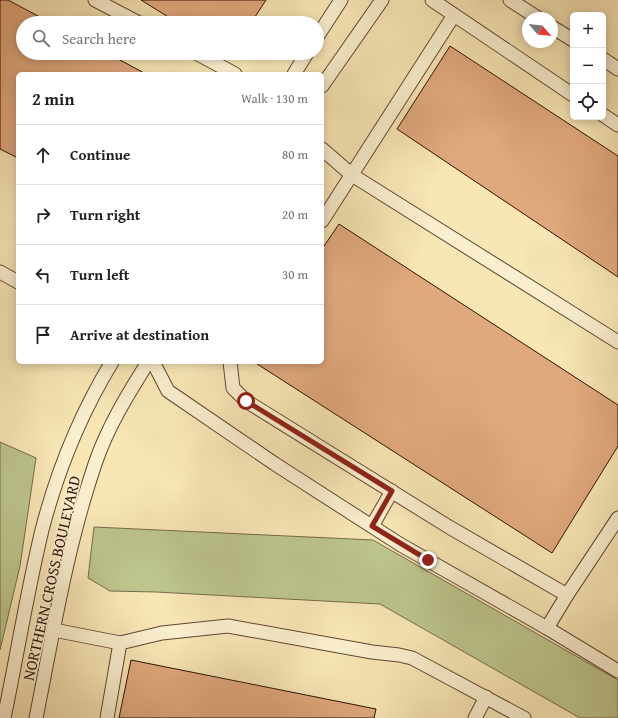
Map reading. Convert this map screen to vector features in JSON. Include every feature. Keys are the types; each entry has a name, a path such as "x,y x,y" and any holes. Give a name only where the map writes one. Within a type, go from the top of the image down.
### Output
{"street":[{"path":"95,0 126,16"},
{"path":"324,26 341,0"},
{"path":"324,83 382,0"},
{"path":"432,0 570,93"},
{"path":"510,0 529,12"},
{"path":"324,218 454,14"},
{"path":"558,31 570,38"},
{"path":"209,60 231,72"},
{"path":"295,72 303,60"},
{"path":"606,61 618,68"},
{"path":"606,117 618,125"},
{"path":"324,151 352,175 618,342"},
{"path":"0,272 16,281"},
{"name":"NORTHERN CROSS BOULEVARD","path":"4,718 42,529 67,452 97,387 111,364"},
{"name":"NORTHERN CROSS BOULEVARD","path":"36,718 76,532 95,463 125,399 147,364"},
{"path":"154,364 168,391 275,464 372,526 618,671"},
{"path":"230,364 233,388 246,401 392,491 567,595"},
{"path":"372,526 392,491"},
{"path":"547,628 618,518"},
{"path":"54,630 120,643 162,632 228,626 372,652 399,655 412,658 524,718"},
{"path":"106,718 120,643"},
{"path":"476,718 486,697"}],"green space":[{"path":"0,442 36,458 20,566 0,650"},
{"path":"94,527 373,540 618,680 618,718 580,718 380,604 156,592 110,591 88,578"}],"building":[{"path":"0,0 8,0 38,16 16,16 16,60 120,60 142,72 16,72 16,157 0,149"},
{"path":"141,0 266,0 256,16 167,16"},
{"path":"450,46 618,156 618,277 397,129"},
{"path":"339,224 618,405 618,446 552,553 257,364 324,364 324,246"},
{"path":"131,660 376,709 374,718 119,718"}],"route":[{"path":"246,401 392,491 372,526 428,560"}]}
